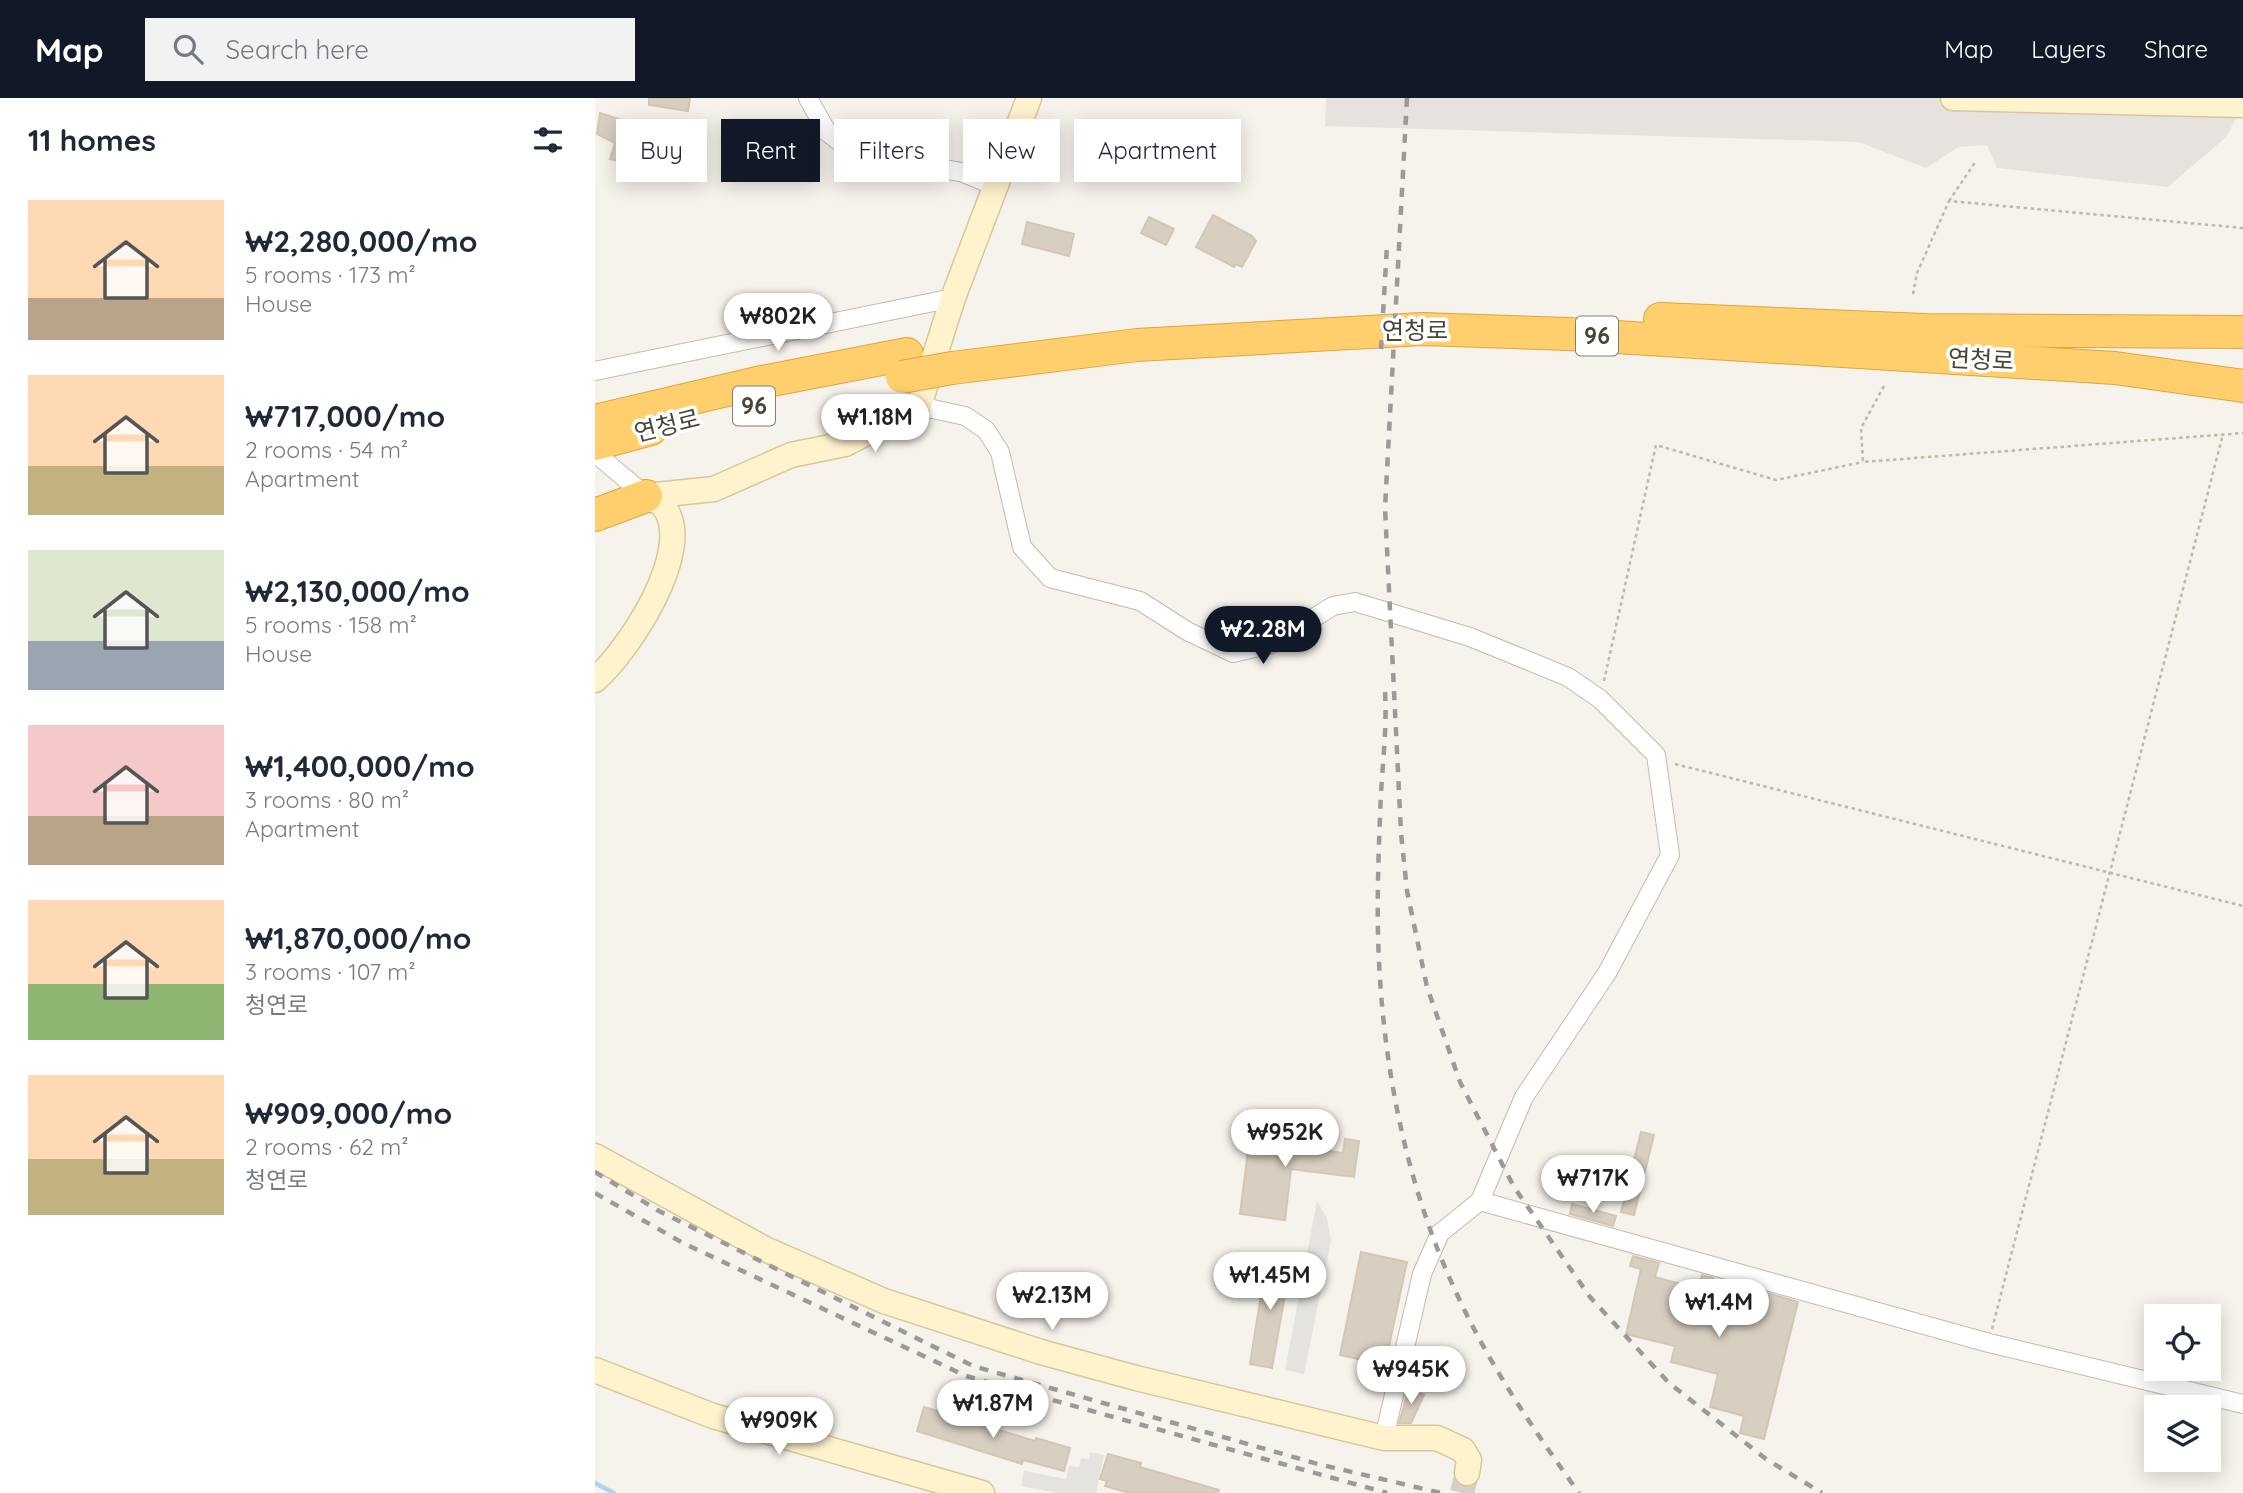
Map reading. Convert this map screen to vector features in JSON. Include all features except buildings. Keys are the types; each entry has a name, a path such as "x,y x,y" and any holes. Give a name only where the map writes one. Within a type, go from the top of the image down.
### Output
{"highway":[{"name":"연청로","path":"598,440 905,366 1134,324 1281,313 1419,308 1926,330 2243,332"},
{"name":"연청로","path":"954,358 1422,329 1568,334 2115,368 2243,386"},
{"path":"1926,330 2243,348"},
{"path":"2115,368 2243,372"},
{"path":"595,514 646,496"}],"street":[{"path":"809,98 827,132 840,142 892,161 961,172 995,186"},
{"path":"919,405 953,298 1029,98"},
{"path":"1953,98 2243,106"},
{"path":"595,371 953,298"},
{"path":"646,496 714,489 791,455 845,444 919,405 965,416 986,430 1000,452 1023,547 1051,578 1140,601 1187,631 1233,653 1271,644 1333,606 1355,602 1470,637 1568,677 1600,699 1655,755 1669,855 1607,973 1524,1097 1480,1201 1440,1233 1422,1274 1384,1437"},
{"path":"595,680 627,646 671,563 674,531 664,506 646,496 598,440"},
{"path":"595,1156 765,1249 884,1301 1041,1352 1136,1378 1384,1437 1437,1438 1451,1442 1463,1450 1469,1460 1467,1473"},
{"path":"1480,1201 1989,1343 2243,1404"},
{"path":"595,1370 713,1416 982,1493"}],"path":[{"path":"1913,294 1917,273 1949,201 1976,161"},
{"path":"1949,201 2243,228"},
{"path":"1863,462 1861,428 1884,386"},
{"path":"1600,699 1656,445 1776,480 1863,462 2243,433"},
{"path":"1989,1343 2223,434"},
{"path":"1655,755 1672,763 2243,906"}],"shaded area":[{"path":"1326,98 2241,98 2240,111 2226,137 2168,187 1997,168 1987,145 1958,147 1926,168 1859,142 1325,126"},
{"path":"1317,1201 1327,1218 1331,1241 1304,1374 1285,1370"},
{"path":"1090,1452 1104,1455 1096,1493 1058,1493 1021,1486 1024,1471 1066,1479 1069,1466 1079,1467 1081,1458 1089,1459"}],"waterway":[{"path":"595,1483 614,1493"}],"tunnel":[{"path":"1462,1493 1467,1473"}],"railway":[{"path":"1407,98 1385,508 1401,833 1407,891 1427,987 1460,1082 1514,1187 1590,1297 1669,1383 1766,1459 1822,1493"},
{"path":"1381,349 1387,245"},
{"path":"1385,692 1378,882 1380,980 1390,1071 1409,1161 1437,1248 1468,1317 1512,1395 1579,1493"},
{"path":"595,1172 659,1211 973,1366 1318,1464 1441,1493"},
{"path":"595,1193 683,1243 966,1376 1387,1493"}]}
